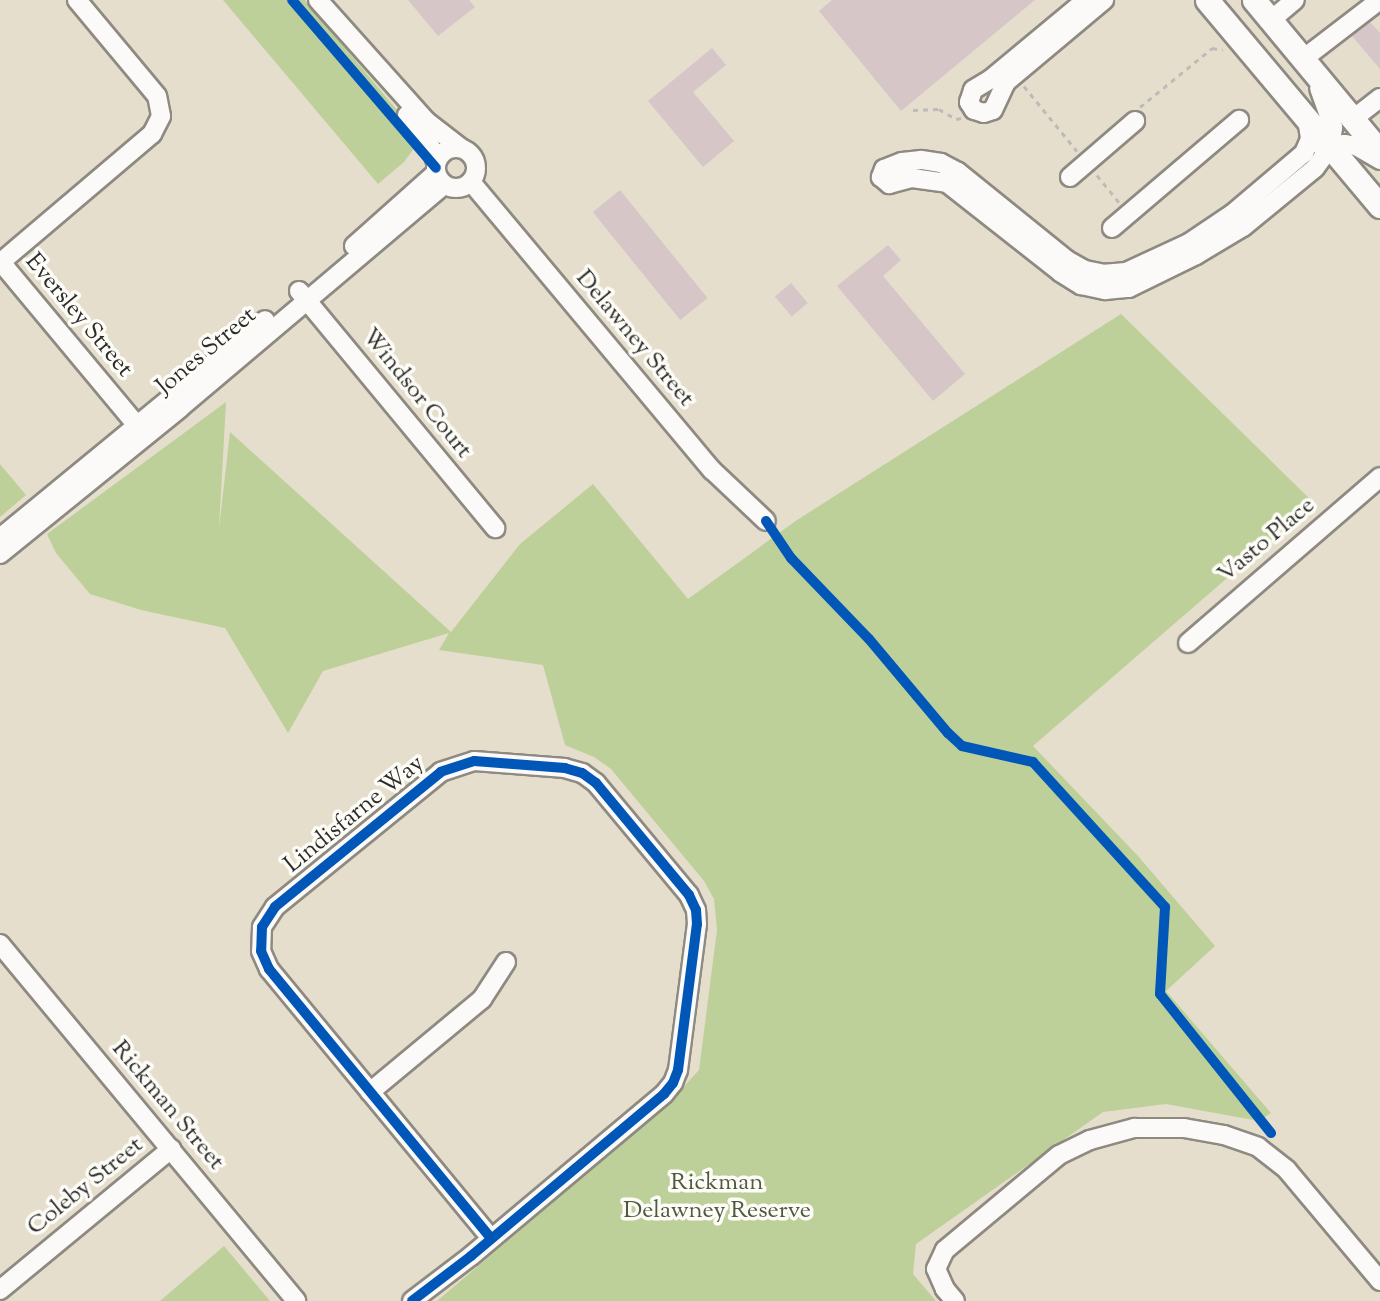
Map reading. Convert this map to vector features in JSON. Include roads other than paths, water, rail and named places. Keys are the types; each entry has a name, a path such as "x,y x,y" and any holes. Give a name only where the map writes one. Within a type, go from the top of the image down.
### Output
{"main road":[{"path":"1207,0 1380,206"},
{"path":"1254,0 1380,152"}],"street":[{"path":"0,261 152,134 161,116 157,96 77,0"},
{"path":"318,0 355,44 373,58 426,121 469,152 476,164 471,182 455,188 439,173 429,143 364,63 355,44"},
{"path":"1086,0 974,90 970,97 971,106 979,113 993,110 1000,89 1014,75 1104,0"},
{"path":"1271,20 1295,0"},
{"path":"1380,0 1306,62 1331,117 1330,145 1315,169 1243,227 1196,255 1129,288 1105,290 1081,285 1060,272 947,183 930,178 912,178 890,184 881,177 884,169 902,162 921,160 941,163 958,172 1068,260 1085,270 1105,274 1126,272 1189,243 1232,214 1304,153 1330,145 1356,146 1380,160"},
{"path":"1353,119 1380,98"},
{"path":"1070,177 1133,118"},
{"path":"1304,153 1310,138 1307,119"},
{"path":"1112,228 1239,120"},
{"name":"Jones Street","path":"0,554 303,295 439,173 444,151 461,148"},
{"path":"1315,169 1334,172 1363,185"},
{"name":"Delawney Street","path":"471,182 712,470 766,521"},
{"name":"Eversley Street","path":"0,261 142,431"},
{"name":"Windsor Court","path":"303,295 495,528"},
{"name":"Jones Street","path":"0,538 142,431"},
{"name":"Vasto Place","path":"1188,643 1380,477"},
{"name":"Lindisfarne Way","path":"412,1301 491,1238 664,1094 678,1070 697,924 696,909 689,895 596,783 582,773 565,768 474,761 458,764 441,772 275,907 262,927 261,951 268,970 491,1238"},
{"name":"Rickman Street","path":"0,944 296,1301"},
{"path":"370,1092 482,999 506,961"},
{"path":"955,1301 945,1289 936,1269 945,1250 1059,1155 1090,1140 1134,1128 1184,1128 1224,1135 1258,1147 1287,1170 1380,1281"},
{"name":"Coleby Street","path":"0,1290 171,1149"}],"park label":[{"name":"Rickman Delawney Reserve","path":"717,1198"}]}
